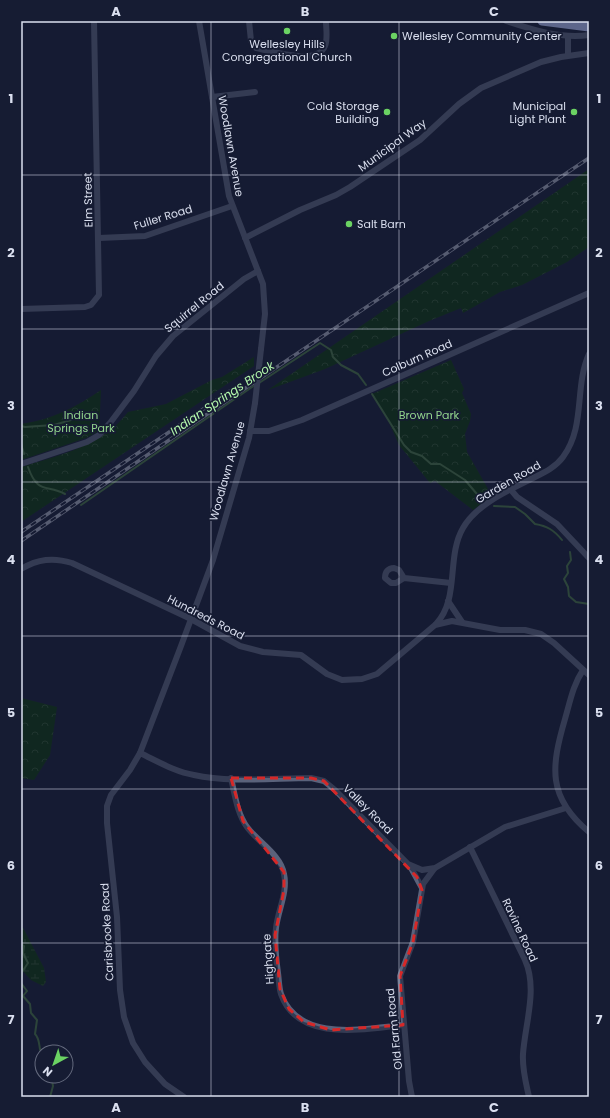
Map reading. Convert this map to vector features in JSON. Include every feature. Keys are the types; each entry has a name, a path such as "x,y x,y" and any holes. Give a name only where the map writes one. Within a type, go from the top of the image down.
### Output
{"highway":[{"path":"542,21 589,27"}],"street":[{"name":"Elm Street","path":"21,309 84,307 91,305 96,301 100,286 94,21"},
{"name":"Woodlawn Avenue","path":"140,753 213,560 250,431 255,403 261,348 265,297 263,284 232,206 225,178 199,21"},
{"path":"249,21 251,41 256,48 311,57 322,51 325,46 326,21"},
{"path":"506,21 539,31 568,36 589,35"},
{"path":"568,36 568,55"},
{"name":"Municipal Way","path":"245,238 350,187 420,140 459,104 481,88 540,62 568,55 589,53"},
{"path":"212,97 255,92"},
{"name":"Fuller Road","path":"99,238 145,236 232,206"},
{"name":"Squirrel Road","path":"21,464 87,442 99,435 123,406 151,363 173,336 245,278 258,271"},
{"name":"Colburn Road","path":"250,431 266,432 296,422 589,294"},
{"name":"Garden Road","path":"435,625 444,614 448,601 456,544 469,519 483,506 553,467 568,449 578,423 582,384 589,354"},
{"path":"511,490 519,498 557,524 589,558"},
{"name":"Hundreds Road","path":"21,569 34,562 44,559 55,559 69,562 91,570 244,647 263,652 302,655 327,674 349,681 365,679 379,672 435,625"},
{"path":"404,578 451,583"},
{"path":"448,601 462,622"},
{"path":"435,625 446,622 462,622 496,629 526,630 540,634 554,643 589,675"},
{"path":"583,670 574,688 555,761 557,785 566,808 589,832"},
{"name":"Valley Road","path":"140,753 193,775 231,778 311,778 324,781 335,790 408,864 422,870 436,868"},
{"name":"Carisbrooke Road","path":"140,753 130,770 111,795 107,811 117,912 121,1001 127,1026 138,1052 160,1079 184,1097"},
{"name":"Highgate","path":"231,778 238,809 243,820 253,834 269,850 284,872 284,890 276,925 275,939 280,989 288,1007 304,1022 324,1029 403,1025"},
{"path":"436,868 510,825 566,808"},
{"name":"Ravine Road","path":"470,847 529,972 530,989 523,1063 529,1097"},
{"path":"408,864 417,877 422,890"},
{"name":"Old Farm Road","path":"412,1097 403,1025 400,976 413,942 425,879 436,868"}],"highlighted area":[{"path":"231,778 311,778 324,781 417,877 422,890 413,942 400,976 403,1025 331,1030 304,1022 289,1009 280,989 275,935 284,890 284,872 243,821"}],"green space":[{"path":"589,169 589,247 567,262 522,285 500,292 463,313 461,308 429,321 325,369 268,390"},
{"path":"254,357 254,366 21,522 21,467 79,448 106,433 118,424 128,412 166,404 212,380 222,377"},
{"name":"Brown Park","path":"451,360 464,389 462,393 471,414 465,434 467,452 492,496 473,510 435,481 430,483 399,445 385,413 372,394"},
{"name":"Indian Springs Park","path":"101,390 99,431 86,438 21,460 21,424 43,419 63,412"},
{"path":"21,698 57,707 50,755 34,780 21,778"},
{"path":"21,924 44,968 46,982 43,986 31,980 21,969"}],"waterway":[{"name":"Indian Springs Brook","path":"259,383 320,343 331,350 333,357 341,365 358,374 366,385"},
{"name":"Indian Springs Brook","path":"81,505 255,385"},
{"name":"Indian Springs Brook","path":"372,394 404,445 411,452 422,456 431,464 440,464 465,480 482,500"},
{"path":"21,426 54,425 71,420 68,413"},
{"name":"Indian Springs Brook","path":"21,444 24,454"},
{"name":"Indian Springs Brook","path":"28,467 35,482 39,485 65,494"},
{"name":"Indian Springs Brook","path":"494,506 515,507 535,524 550,529 562,540"},
{"name":"Indian Springs Brook","path":"570,552 571,560 567,566 568,573 564,579 568,587 569,596 576,602 589,604"},
{"path":"21,944 24,946 23,953 28,963 22,972 21,980"},
{"path":"21,983 27,991 23,996 30,1004 31,1013 37,1020 35,1034 39,1044"},
{"path":"50,1097 53,1084"}],"railway":[{"path":"21,541 253,383 589,158"},
{"path":"21,532 230,391"}],"place":[{"name":"Wellesley Hills Congregational Church","path":"287,31"},
{"name":"Wellesley Community Center","path":"394,36"},
{"name":"Cold Storage Building","path":"387,112"},
{"name":"Municipal Light Plant","path":"574,112"},
{"name":"Salt Barn","path":"349,224"}]}
